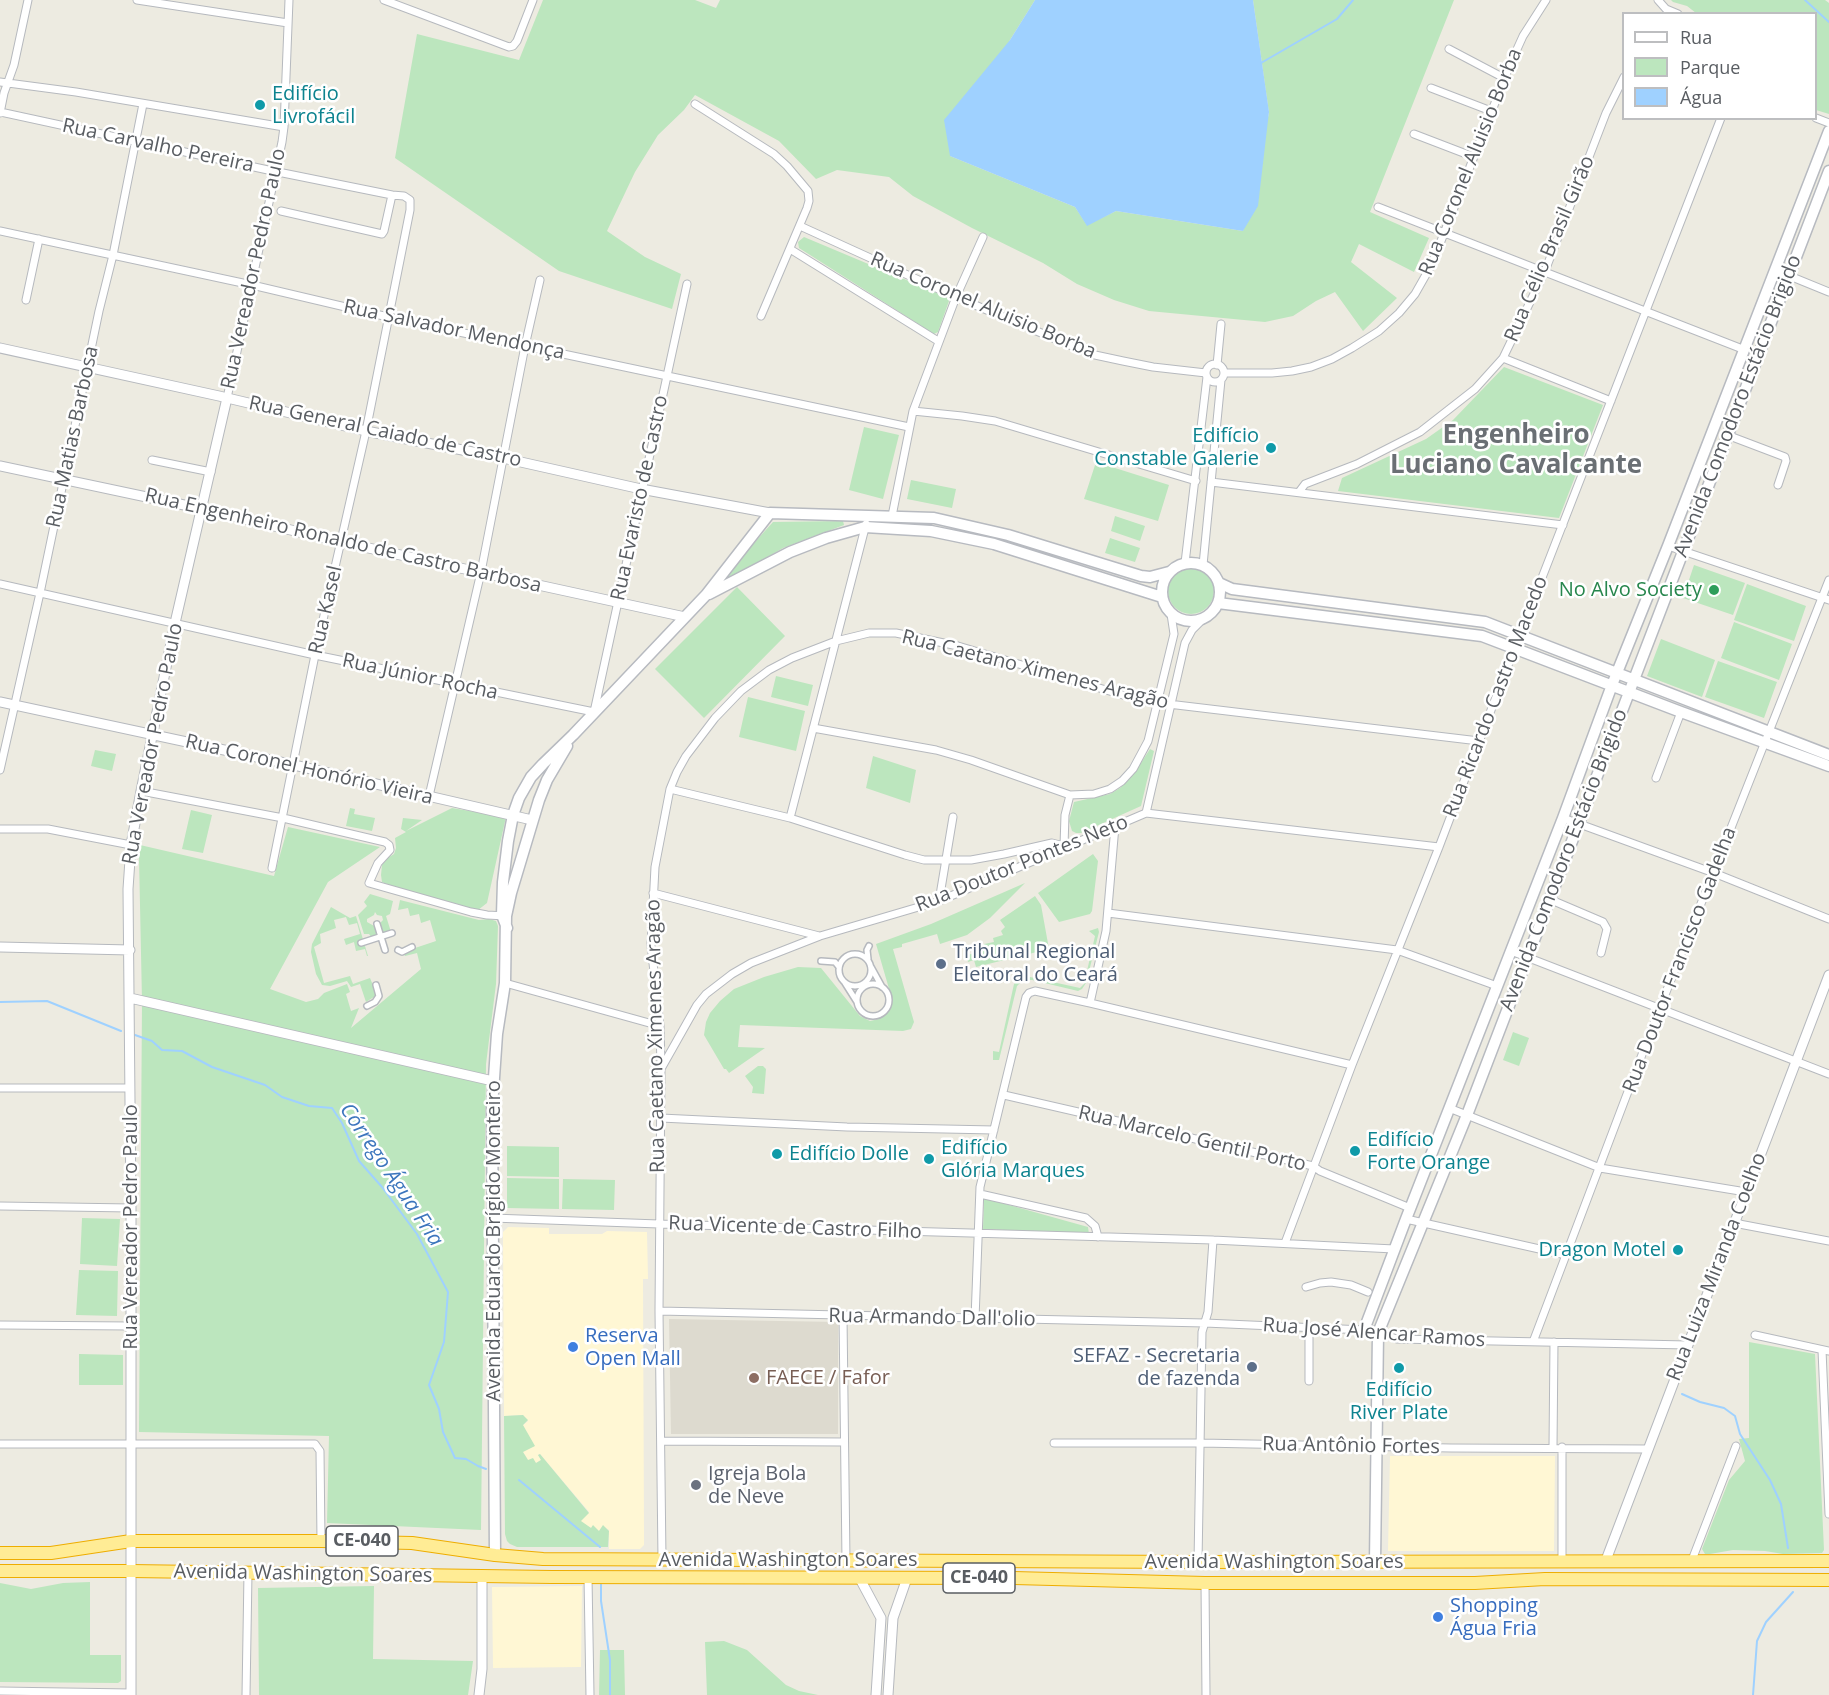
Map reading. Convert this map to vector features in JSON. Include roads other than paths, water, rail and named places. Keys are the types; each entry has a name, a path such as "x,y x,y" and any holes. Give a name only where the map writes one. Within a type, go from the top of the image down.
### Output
{"highway":[{"name":"Avenida Washington Soares","path":"0,1553 51,1553 131,1541 321,1541 412,1543 543,1559 1198,1562 1829,1561"},
{"name":"Avenida Washington Soares","path":"0,1571 1077,1579 1205,1583 1475,1583 1545,1579 1829,1580"}],"main road":[{"name":"Avenida Comodoro Estácio Brigido","path":"1364,1330 1372,1293 1395,1250 1563,818 1612,685 1828,135"},
{"name":"Avenida Comodoro Estácio Brigido","path":"1375,1562 1378,1333 1467,1115 1682,550 1828,176"},
{"path":"770,513 866,522 931,531 994,544 1162,597"},
{"name":"Avenida Eduardo Brígido Monteiro","path":"495,1554 493,1081 505,983 507,928 504,915 505,871 513,815 519,798 531,777 706,595 770,513"},
{"path":"706,595 790,552 866,522 892,516 934,518 969,525 1141,576 1169,572"},
{"path":"965,538 969,525"},
{"path":"1082,572 1087,559"},
{"path":"1194,562 1203,565 1213,572 1219,583 1218,603 1203,619 1187,621 1172,614 1165,606 1162,597 1163,584 1169,572 1176,566 1194,562"},
{"path":"1219,583 1232,589 1485,622 1634,679 1829,766"},
{"path":"1218,603 1482,636 1681,712 1829,755"},
{"path":"1341,617 1343,603"},
{"path":"1448,630 1449,617"},
{"name":"Avenida Eduardo Brígido Monteiro","path":"504,915 532,820 547,780 573,735"},
{"name":"Rua José Alencar Ramos","path":"1364,1330 1378,1333"}],"street":[{"path":"0,112 14,65 28,0"},
{"path":"137,0 288,23"},
{"name":"Rua Vereador Pedro Paulo","path":"131,1694 132,1444 128,889 131,845 175,623 203,509 276,172 284,127 289,0"},
{"path":"384,0 505,47 513,46 517,41 533,0"},
{"name":"Rua Coronel Aluisio Borba","path":"1223,377 1292,371 1332,359 1378,331 1410,301 1432,264 1504,78 1523,36 1546,0"},
{"path":"1658,0 1666,9 1675,12"},
{"path":"1449,49 1504,78"},
{"name":"Rua Célio Brasil Girão","path":"1299,492 1305,484 1357,464 1420,432 1475,388 1503,358 1545,271 1606,113 1622,79"},
{"path":"0,82 284,127"},
{"path":"1431,88 1491,111"},
{"name":"Rua Matias Barbosa","path":"0,770 113,255 143,104"},
{"path":"695,104 774,154 808,191 809,201 800,226 761,316"},
{"name":"Rua Carvalho Pereira","path":"0,112 408,198 410,210"},
{"name":"Rua Ricardo Castro Macedo","path":"1285,1243 1352,1065 1439,847 1720,120"},
{"path":"1414,134 1474,157"},
{"path":"281,211 382,234 392,195"},
{"path":"1378,207 1744,350"},
{"name":"Rua Kasel","path":"272,868 315,655 366,431 410,210"},
{"name":"Rua Coronel Aluisio Borba","path":"800,226 956,297 1095,355 1207,375"},
{"name":"Rua Salvador Mendonça","path":"0,231 252,285 388,317 909,427"},
{"path":"892,516 913,411 938,341 983,237"},
{"path":"26,300 39,239"},
{"path":"790,249 938,341"},
{"path":"1775,270 1829,292"},
{"path":"429,796 481,572 540,280"},
{"name":"Rua Evaristo de Castro","path":"594,712 687,284"},
{"path":"1217,365 1221,324"},
{"name":"Rua General Caiado de Castro","path":"0,348 366,431 503,458 641,489 770,513"},
{"path":"1503,358 1611,401"},
{"path":"1185,563 1207,375 1210,366 1217,365 1221,366 1223,377 1203,565"},
{"path":"1207,375 1209,380 1215,382 1223,377"},
{"path":"913,411 995,421 1196,481"},
{"path":"1727,435 1783,455 1786,461 1778,485"},
{"path":"1199,455 1213,457"},
{"path":"152,460 211,472"},
{"name":"Rua Engenheiro Ronaldo de Castro Barbosa","path":"0,466 685,617"},
{"path":"1211,482 1563,525"},
{"path":"1192,515 1208,517"},
{"path":"790,818 866,522"},
{"path":"1668,546 1826,598"},
{"name":"Rua Doutor Francisco Gadelha","path":"1533,1342 1659,1008 1766,737 1826,598 1829,580"},
{"name":"Rua Júnior Rocha","path":"0,584 315,655 594,712"},
{"path":"813,728 936,750 1070,795 1094,794 1110,789 1122,781 1133,768 1148,741 1173,634 1172,614"},
{"path":"1146,813 1185,643 1192,630 1203,619"},
{"name":"Rua Caetano Ximenes Aragão","path":"662,1560 659,1311 661,1067 660,1026 651,945 655,867 670,789 686,756 715,718 741,691 769,670 792,658 836,641 869,633 896,633 958,646 1158,704 1479,741"},
{"name":"Rua Coronel Honório Vieira","path":"0,702 294,765 532,820"},
{"path":"1656,778 1681,712"},
{"path":"1148,741 1161,743"},
{"path":"670,789 790,818 924,860 946,861 1004,855 1052,843 1064,846 1065,815 1070,795"},
{"path":"141,791 283,818 385,842 389,845 390,850 378,863 369,883 471,912 504,915"},
{"name":"Rua Doutor Pontes Neto","path":"661,1067 697,1005 718,983 752,963 820,936 939,901 1146,813 1439,847"},
{"path":"939,901 953,817"},
{"path":"1563,818 1714,873 1829,919"},
{"path":"1090,1003 1106,931 1115,826"},
{"path":"0,828 63,831 131,845"},
{"path":"653,893 820,936"},
{"path":"1550,899 1603,922 1607,929 1601,954"},
{"path":"1108,913 1397,950 1497,986"},
{"path":"377,924 385,950"},
{"path":"361,943 392,933"},
{"path":"844,981 853,986 863,984 870,976 867,954 869,946"},
{"path":"0,947 130,950"},
{"path":"401,953 412,947"},
{"path":"1510,951 1829,1074"},
{"path":"821,961 835,962 839,966 841,977 866,1015 876,1016 885,1011 889,1001 888,996 869,963 860,954 849,955 839,966"},
{"name":"Rua Luiza Miranda Coelho","path":"1606,1560 1829,975"},
{"path":"505,983 660,1026"},
{"path":"857,1002 857,997 863,988 873,984 882,987"},
{"path":"367,1006 375,1002 379,996 376,985"},
{"path":"975,1319 980,1187 1026,997 1029,993 1035,991 1090,1003 1352,1065"},
{"path":"130,999 493,1081"},
{"path":"0,1088 130,1088"},
{"name":"Rua Marcelo Gentil Porto","path":"1004,1095 1313,1166 1320,1172 1410,1208"},
{"path":"1449,1108 1600,1168 1746,1192"},
{"path":"661,1118 847,1127 994,1130"},
{"path":"980,1194 1086,1218 1095,1226 1098,1237"},
{"path":"0,1206 131,1208"},
{"name":"Rua Vicente de Castro Filho","path":"492,1218 1213,1240 1395,1250"},
{"path":"1406,1219 1566,1255"},
{"path":"1734,1223 1829,1241"},
{"path":"1198,1562 1202,1332 1208,1312 1213,1240"},
{"path":"1306,1287 1331,1282 1351,1285 1372,1293"},
{"name":"Rua Armando Dall'olio","path":"659,1311 1205,1323"},
{"path":"843,1316 846,1561"},
{"name":"Rua José Alencar Ramos","path":"1205,1323 1364,1330"},
{"path":"0,1325 130,1326"},
{"path":"1309,1381 1310,1327"},
{"name":"Rua José Alencar Ramos","path":"1378,1333 1397,1339 1688,1345"},
{"path":"1755,1335 1825,1350 1829,1514"},
{"path":"1553,1448 1554,1342"},
{"path":"661,1442 844,1442"},
{"name":"Rua Antônio Fortes","path":"1054,1443 1648,1449"},
{"path":"0,1444 315,1444 320,1451 321,1541"},
{"path":"1692,1560 1736,1446"},
{"path":"1562,1448 1562,1560"},
{"path":"246,1695 248,1573"},
{"path":"479,1695 482,1669 482,1576"},
{"path":"588,1577 590,1695"},
{"path":"859,1577 881,1618 876,1695"},
{"path":"888,1695 893,1618 907,1578"},
{"path":"1205,1583 1206,1695"},
{"path":"881,1618 893,1618"},
{"path":"0,1691 131,1694"}],"water":[{"path":"1035,0 1253,0 1269,112 1258,206 1243,231 1116,211 1087,226 1075,207 950,156 944,120 1010,40"}],"waterway":[{"path":"1261,63 1337,19 1353,0"},
{"path":"1805,0 1829,22"},
{"name":"Córrego Água Fria","path":"0,1002 47,1001 121,1031"},
{"name":"Córrego Água Fria","path":"135,1035 152,1041 162,1050 182,1051 212,1067 265,1085 282,1097 309,1106 332,1108 342,1123 359,1161 382,1187 417,1234 448,1292 444,1342 429,1385 439,1409 443,1432 455,1458 466,1459 486,1469"},
{"path":"1682,1394 1700,1402 1724,1408 1735,1416 1740,1434 1770,1480 1781,1504 1788,1548"},
{"name":"Córrego Água Fria","path":"519,1480 600,1547"},
{"name":"Córrego Água Fria","path":"601,1584 601,1601 610,1660 610,1695"},
{"path":"1753,1695 1757,1641 1766,1622 1793,1592"}],"place":[{"name":"Edifício Livrofácil","path":"260,105"},
{"name":"Edifício Constable Galerie","path":"1271,448"},
{"name":"No Alvo Society","path":"1714,590"},
{"name":"Tribunal Regional Eleitoral do Ceará","path":"941,964"},
{"name":"Edifício Forte Orange","path":"1355,1151"},
{"name":"Edifício Dolle","path":"777,1154"},
{"name":"Edifício Glória Marques","path":"929,1159"},
{"name":"Dragon Motel","path":"1678,1250"},
{"name":"Reserva Open Mall","path":"573,1347"},
{"name":"SEFAZ - Secretaria de fazenda","path":"1252,1367"},
{"name":"Edifício River Plate","path":"1399,1368"},
{"name":"FAECE / Fafor","path":"754,1378"},
{"name":"Igreja Bola de Neve","path":"696,1485"},
{"name":"Shopping Água Fria","path":"1438,1617"}],"district":[{"name":"Engenheiro Luciano Cavalcante","path":"1516,451"}]}
